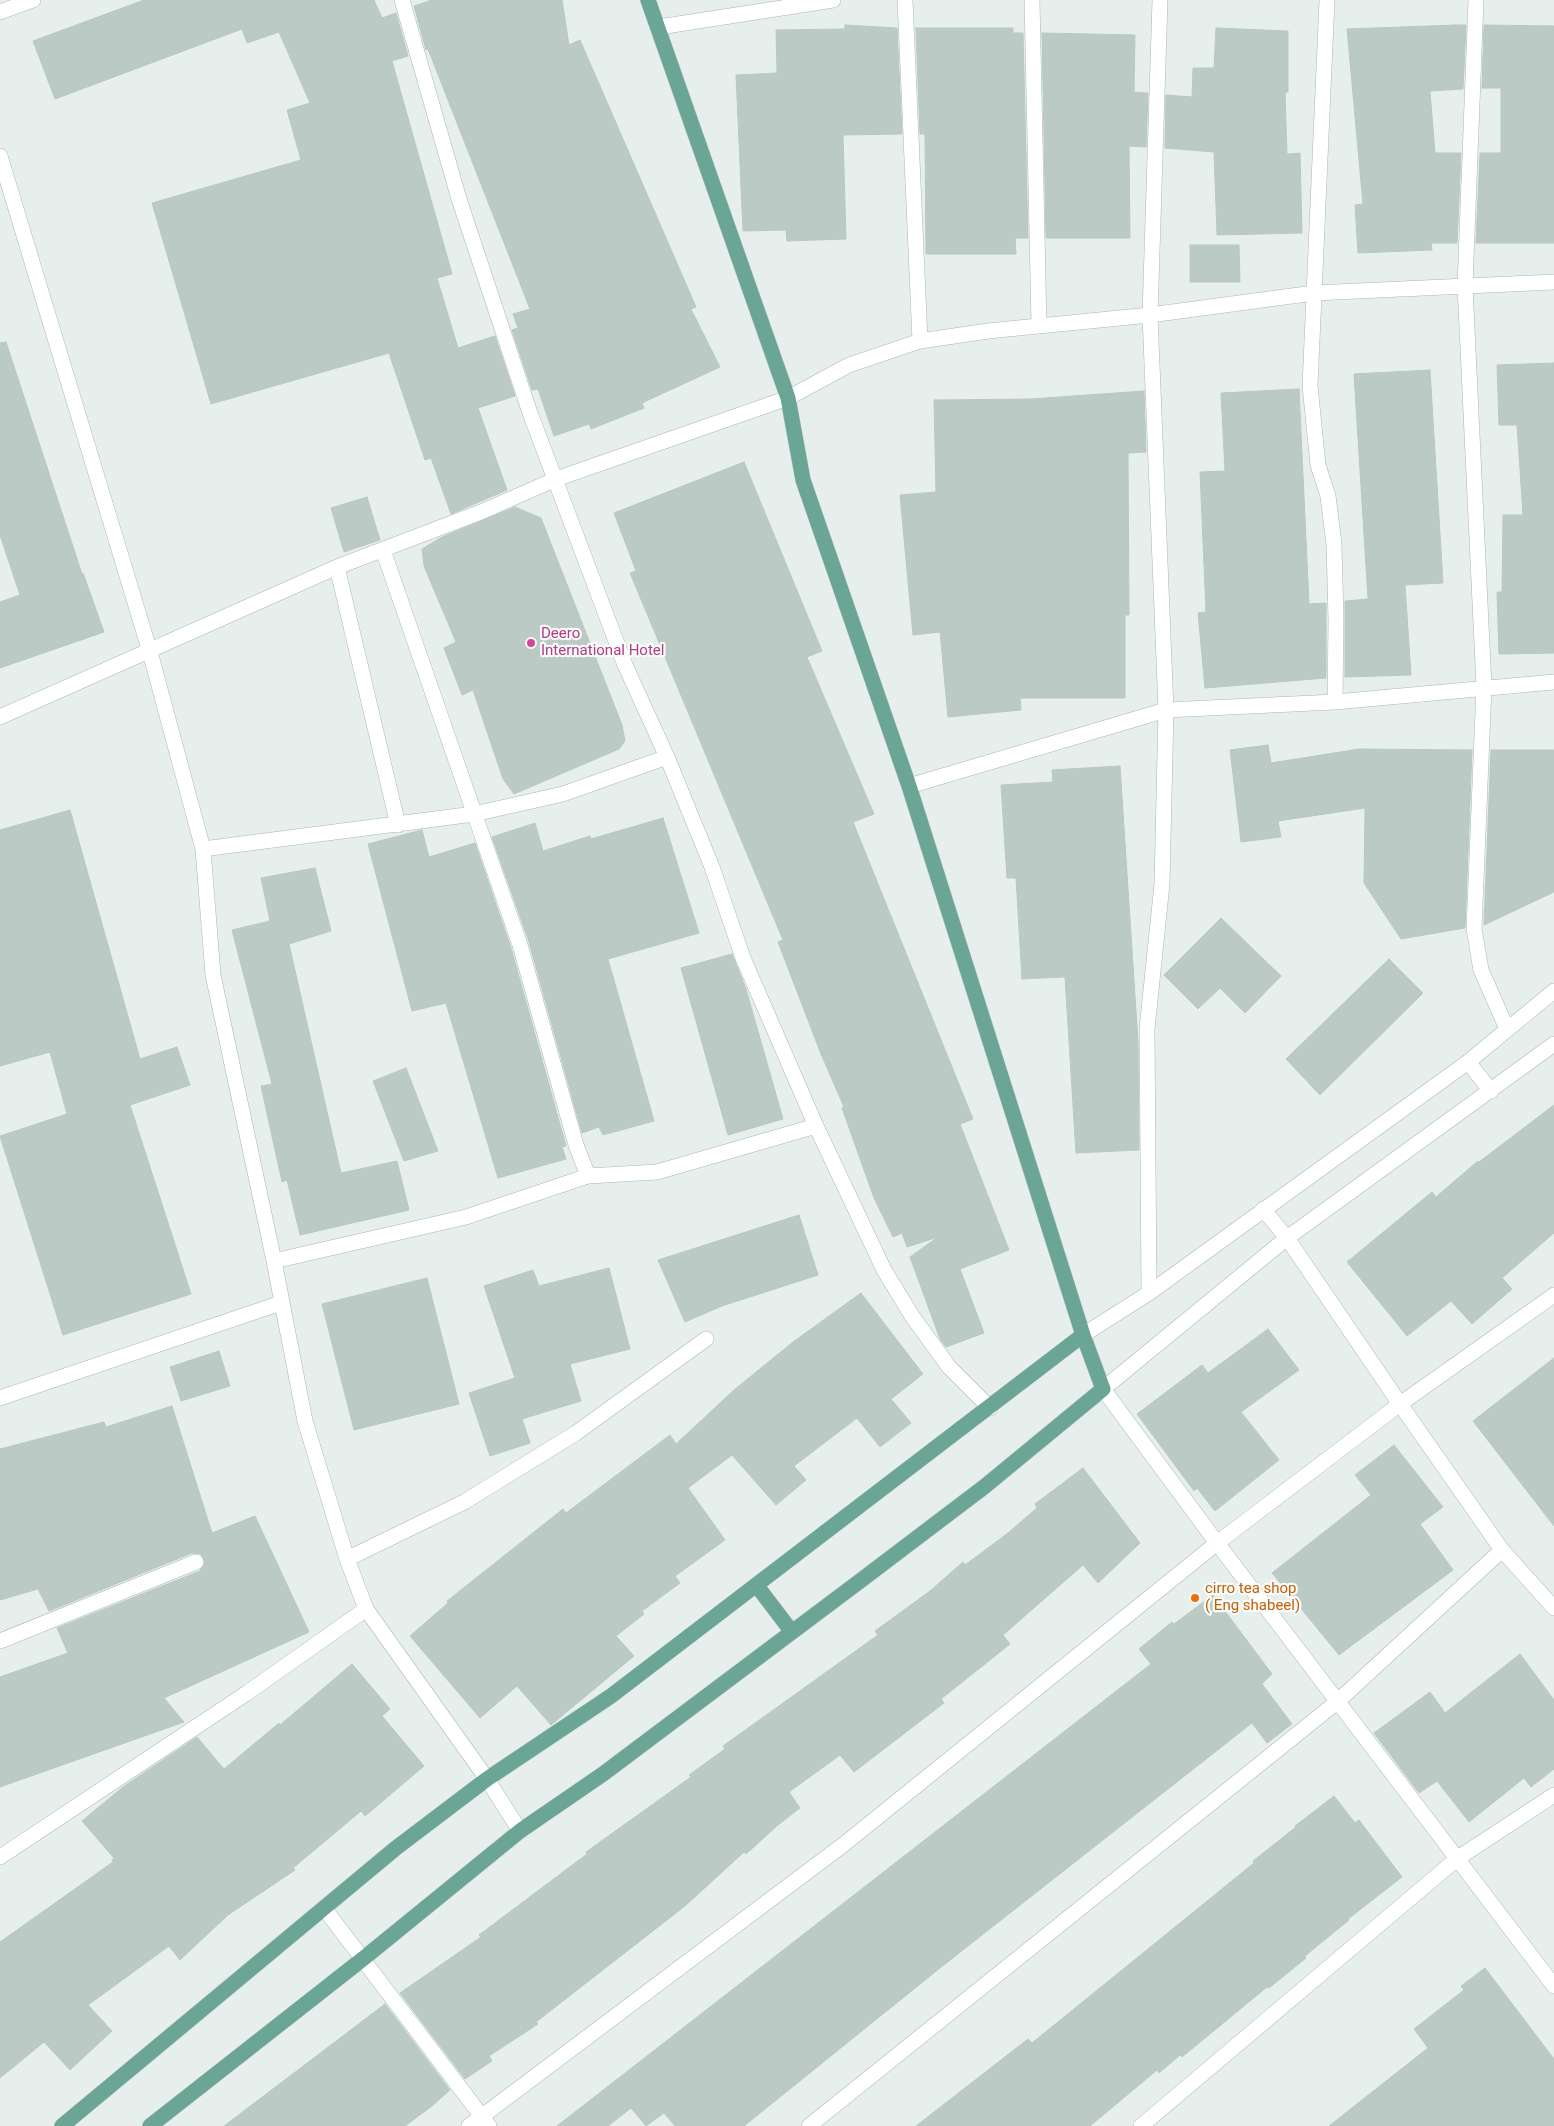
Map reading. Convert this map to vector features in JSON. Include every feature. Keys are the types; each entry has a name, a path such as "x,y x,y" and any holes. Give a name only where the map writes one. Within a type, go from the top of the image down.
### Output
{"main road":[{"path":"150,2126 364,1958 520,1831 603,1774 792,1632 984,1486 1103,1390 1083,1335 909,786 803,480 788,398 648,0"},
{"path":"62,2126 396,1848 487,1779 611,1696 1083,1335"},
{"path":"757,1586 792,1632"}],"street":[{"path":"0,12 33,0"},
{"path":"402,0 459,199 530,413 625,666 667,757 712,867 743,958 816,1126 884,1270 907,1308 949,1367 990,1408"},
{"path":"659,28 764,6 833,0"},
{"path":"905,0 920,341"},
{"path":"1032,0 1039,326"},
{"path":"1149,1293 1147,1029 1162,884 1166,710 1150,315 1160,0"},
{"path":"1327,0 1310,386 1318,465 1328,496 1334,544 1336,620 1335,702"},
{"path":"1476,0 1465,286 1484,687 1474,929 1481,970 1508,1029"},
{"path":"0,156 150,652 203,850 213,975 274,1261 305,1421 347,1559 366,1609 487,1779 520,1831"},
{"path":"0,717 150,652 337,567 481,512 556,479 788,398 849,365 920,341 1039,326 1150,315 1314,293 1554,282"},
{"path":"383,550 520,945 576,1145 588,1176"},
{"path":"337,567 398,824"},
{"path":"909,786 1166,710 1335,702 1554,682"},
{"path":"203,850 474,814 563,794 667,757"},
{"path":"1083,1335 1149,1293 1468,1062 1554,991"},
{"path":"1554,1044 1287,1238 1103,1390 1216,1543 1554,1986"},
{"path":"1468,1062 1491,1091"},
{"path":"274,1261 466,1217 588,1176 656,1172 816,1126"},
{"path":"1264,1209 1287,1238 1502,1550 1554,1608"},
{"path":"469,2126 486,2121 843,1846 1216,1543 1400,1404 1554,1294"},
{"path":"0,1398 281,1303"},
{"path":"347,1559 464,1502 568,1438 706,1339"},
{"path":"810,2126 1337,1702 1502,1550"},
{"path":"0,1641 196,1562"},
{"path":"0,1857 247,1693 366,1609"},
{"path":"1141,2126 1458,1858 1554,1795"},
{"path":"324,1908 364,1958 486,2121"}],"building":[{"path":"144,0 374,0 382,18 396,13 408,56 392,61 452,274 437,278 458,348 495,336 515,396 478,408 507,490 451,514 431,458 425,460 389,353 211,404 152,203 301,160 287,110 310,103 279,32 247,43 242,29 55,99 33,41"},
{"path":"432,0 562,0 569,45 580,40 696,307 691,309 720,367 642,403 644,408 591,429 589,424 554,436 538,389 532,390 512,330 518,328 513,314 530,309 428,49 426,50 414,6"},
{"path":"845,25 897,28 902,134 843,135 846,239 787,241 786,230 743,231 736,75 777,73 776,30 845,29"},
{"path":"1466,25 1463,89 1430,91 1435,153 1461,153 1457,243 1431,243 1432,250 1358,253 1355,205 1363,204 1347,29"},
{"path":"1484,25 1554,26 1554,243 1476,243 1480,153 1501,153 1501,88 1482,88"},
{"path":"916,28 1013,28 1013,33 1023,33 1028,238 1015,238 1016,254 926,254 925,134 920,134"},
{"path":"1216,28 1288,31 1288,92 1285,92 1287,154 1300,153 1302,233 1217,235 1214,152 1165,148 1166,95 1192,97 1193,68 1214,68"},
{"path":"1042,33 1135,35 1134,92 1148,93 1146,147 1129,146 1130,238 1046,238"},
{"path":"1190,245 1239,245 1240,282 1190,282"},
{"path":"6,342 82,574 104,632 0,668 0,602 20,595 0,535 0,343"},
{"path":"1554,363 1554,653 1499,654 1497,592 1502,592 1503,515 1523,515 1517,425 1499,425 1497,365"},
{"path":"1430,370 1443,583 1405,585 1411,675 1345,677 1345,601 1368,599 1354,374"},
{"path":"1299,389 1309,604 1326,603 1326,678 1205,688 1198,613 1206,612 1200,472 1225,471 1221,393"},
{"path":"1144,391 1146,452 1128,453 1129,615 1125,615 1125,698 1020,698 1021,710 948,717 940,632 913,635 900,495 936,492 934,400 1031,399"},
{"path":"744,462 822,651 807,657 874,814 853,822 973,1119 960,1124 1009,1250 960,1269 984,1333 946,1347 940,1339 910,1257 938,1237 907,1247 902,1233 893,1237 874,1198 842,1108 844,1107 821,1054 778,942 783,940 630,573 636,571 614,513"},
{"path":"367,497 380,540 344,552 331,508"},
{"path":"515,507 541,518 622,725 625,741 619,749 514,794 503,779 473,690 462,695 444,648 456,642 424,566 422,549 442,537"},
{"path":"1268,745 1271,763 1359,749 1472,750 1465,928 1401,939 1364,883 1365,808 1278,821 1281,837 1241,842 1230,750"},
{"path":"1491,750 1554,750 1554,892 1484,925"},
{"path":"1120,766 1138,1042 1139,1150 1076,1153 1065,977 1022,979 1016,878 1007,878 1001,785 1053,782 1052,770"},
{"path":"70,810 140,1059 177,1047 190,1085 130,1105 191,1294 63,1335 0,1136 67,1114 50,1052 0,1066 0,830"},
{"path":"663,818 699,933 608,959 654,1121 603,1135 599,1127 582,1133 529,942 492,837 535,823 543,851 590,836 591,839"},
{"path":"422,830 429,857 475,843 511,948 566,1146 562,1147 566,1159 498,1178 446,1003 412,1011 368,844"},
{"path":"315,868 331,931 289,944 341,1173 397,1161 409,1210 300,1235 287,1180 282,1182 261,1086 272,1084 232,930 270,921 261,878"},
{"path":"1221,918 1281,976 1245,1013 1220,988 1198,1009 1164,975"},
{"path":"732,954 746,989 783,1119 728,1135 681,968"},
{"path":"1389,959 1423,993 1320,1095 1286,1059"},
{"path":"406,1068 438,1151 404,1161 373,1081"},
{"path":"1554,1105 1554,1233 1502,1278 1512,1289 1472,1324 1451,1301 1407,1336 1347,1262 1432,1192 1436,1197 1478,1161"},
{"path":"799,1215 818,1275 722,1306 685,1322 658,1260"},
{"path":"609,1268 630,1349 570,1364 581,1401 522,1419 530,1443 490,1456 469,1393 515,1378 484,1286 533,1270 539,1286"},
{"path":"427,1278 459,1404 354,1430 322,1304"},
{"path":"861,1293 923,1374 891,1399 911,1423 880,1447 857,1418 794,1466 806,1480 776,1505 732,1455 688,1488 725,1540 675,1576 680,1583 642,1611 644,1614 616,1636 634,1656 551,1725 517,1686 480,1718 410,1636 448,1603 447,1601 563,1509 566,1513 670,1435 676,1444 734,1390 793,1342"},
{"path":"1268,1329 1299,1370 1241,1412 1279,1460 1215,1511 1197,1488 1194,1491 1137,1414 1202,1365 1208,1373"},
{"path":"219,1351 230,1386 181,1401 170,1367"},
{"path":"1554,1358 1554,1526 1473,1421"},
{"path":"172,1406 212,1533 255,1516 309,1632 164,1698 184,1722 0,1787 0,1677 68,1653 57,1628 200,1571 205,1563 201,1554 192,1553 49,1611 38,1589 0,1600 0,1449 104,1422 106,1427"},
{"path":"1394,1445 1443,1507 1420,1524 1453,1570 1339,1655 1272,1573 1371,1495 1355,1475"},
{"path":"1083,1468 1140,1543 1098,1583 1083,1565 1003,1635 1010,1644 941,1699 944,1703 854,1772 840,1755 789,1792 800,1808 746,1854 744,1852 685,1906 536,2022 538,2024 489,2056 492,2061 465,2079 400,1993 481,1937 479,1935 587,1854 586,1852 691,1777 689,1775 725,1749 723,1746 878,1635 875,1631 930,1591 963,1562 965,1565 1008,1533 1037,1508 1035,1504"},
{"path":"1213,1595 1272,1674 1262,1684 1292,1724 1267,1743 1252,1723 940,1968 744,2126 675,2126 664,2113 646,2126 631,2108 608,2126 557,2126 1151,1664 1139,1649 1172,1622 1174,1624"},
{"path":"1520,1654 1554,1700 1554,1769 1531,1787 1524,1778 1469,1822 1437,1781 1419,1793 1374,1733 1430,1692 1445,1713"},
{"path":"352,1664 390,1709 382,1716 424,1766 365,1816 361,1811 293,1868 295,1870 228,1915 180,1960 169,1946 88,2005 112,2031 70,2070 44,2042 0,2078 0,1942 113,1862 114,1858 82,1821 123,1787 197,1737 224,1769"},
{"path":"1334,1796 1355,1823 1359,1820 1402,1877 1348,1919 1305,1956 1306,1958 1269,1988 1267,1987 1182,2057 1180,2055 1159,2073 1157,2070 1090,2126 916,2126 1028,2039 1032,2043"},
{"path":"1485,1968 1554,2059 1554,2126 1329,2126 1428,2048 1414,2029 1464,1990 1461,1986"},
{"path":"385,2004 450,2090 432,2106 405,2126 224,2126"}],"place":[{"name":"Deero International Hotel","path":"531,643"},
{"name":"cirro tea shop ( Eng shabeel)","path":"1195,1598"}]}
